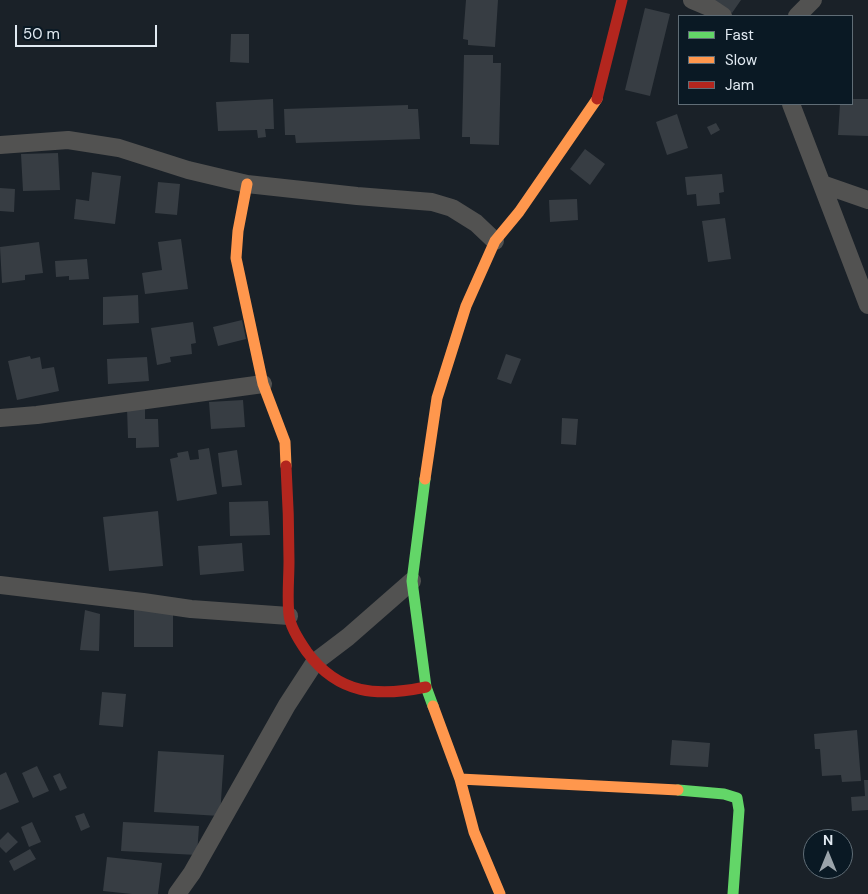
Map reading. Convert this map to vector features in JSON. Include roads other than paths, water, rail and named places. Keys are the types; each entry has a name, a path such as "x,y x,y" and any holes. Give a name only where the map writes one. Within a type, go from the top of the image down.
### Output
{"street":[{"path":"500,894 474,832 460,779 426,687 412,581 437,398 466,306 495,241 519,212 596,101 622,0"},
{"path":"692,0 722,15"},
{"path":"798,15 813,0"},
{"path":"791,105 868,305"},
{"path":"0,145 68,140 119,148 188,170 247,184 432,202 452,208 476,223 495,241"},
{"path":"247,184 238,231 236,258 263,384 285,442 289,511 289,616 299,641 315,662 337,681 378,693 392,693 426,687"},
{"path":"822,184 868,200"},
{"path":"0,418 37,415 263,384"},
{"path":"177,894 192,873 287,705 315,662 348,637 412,581"},
{"path":"0,585 191,609 289,616"},
{"path":"460,779 637,787 724,794 737,798 739,810 733,894"}]}
